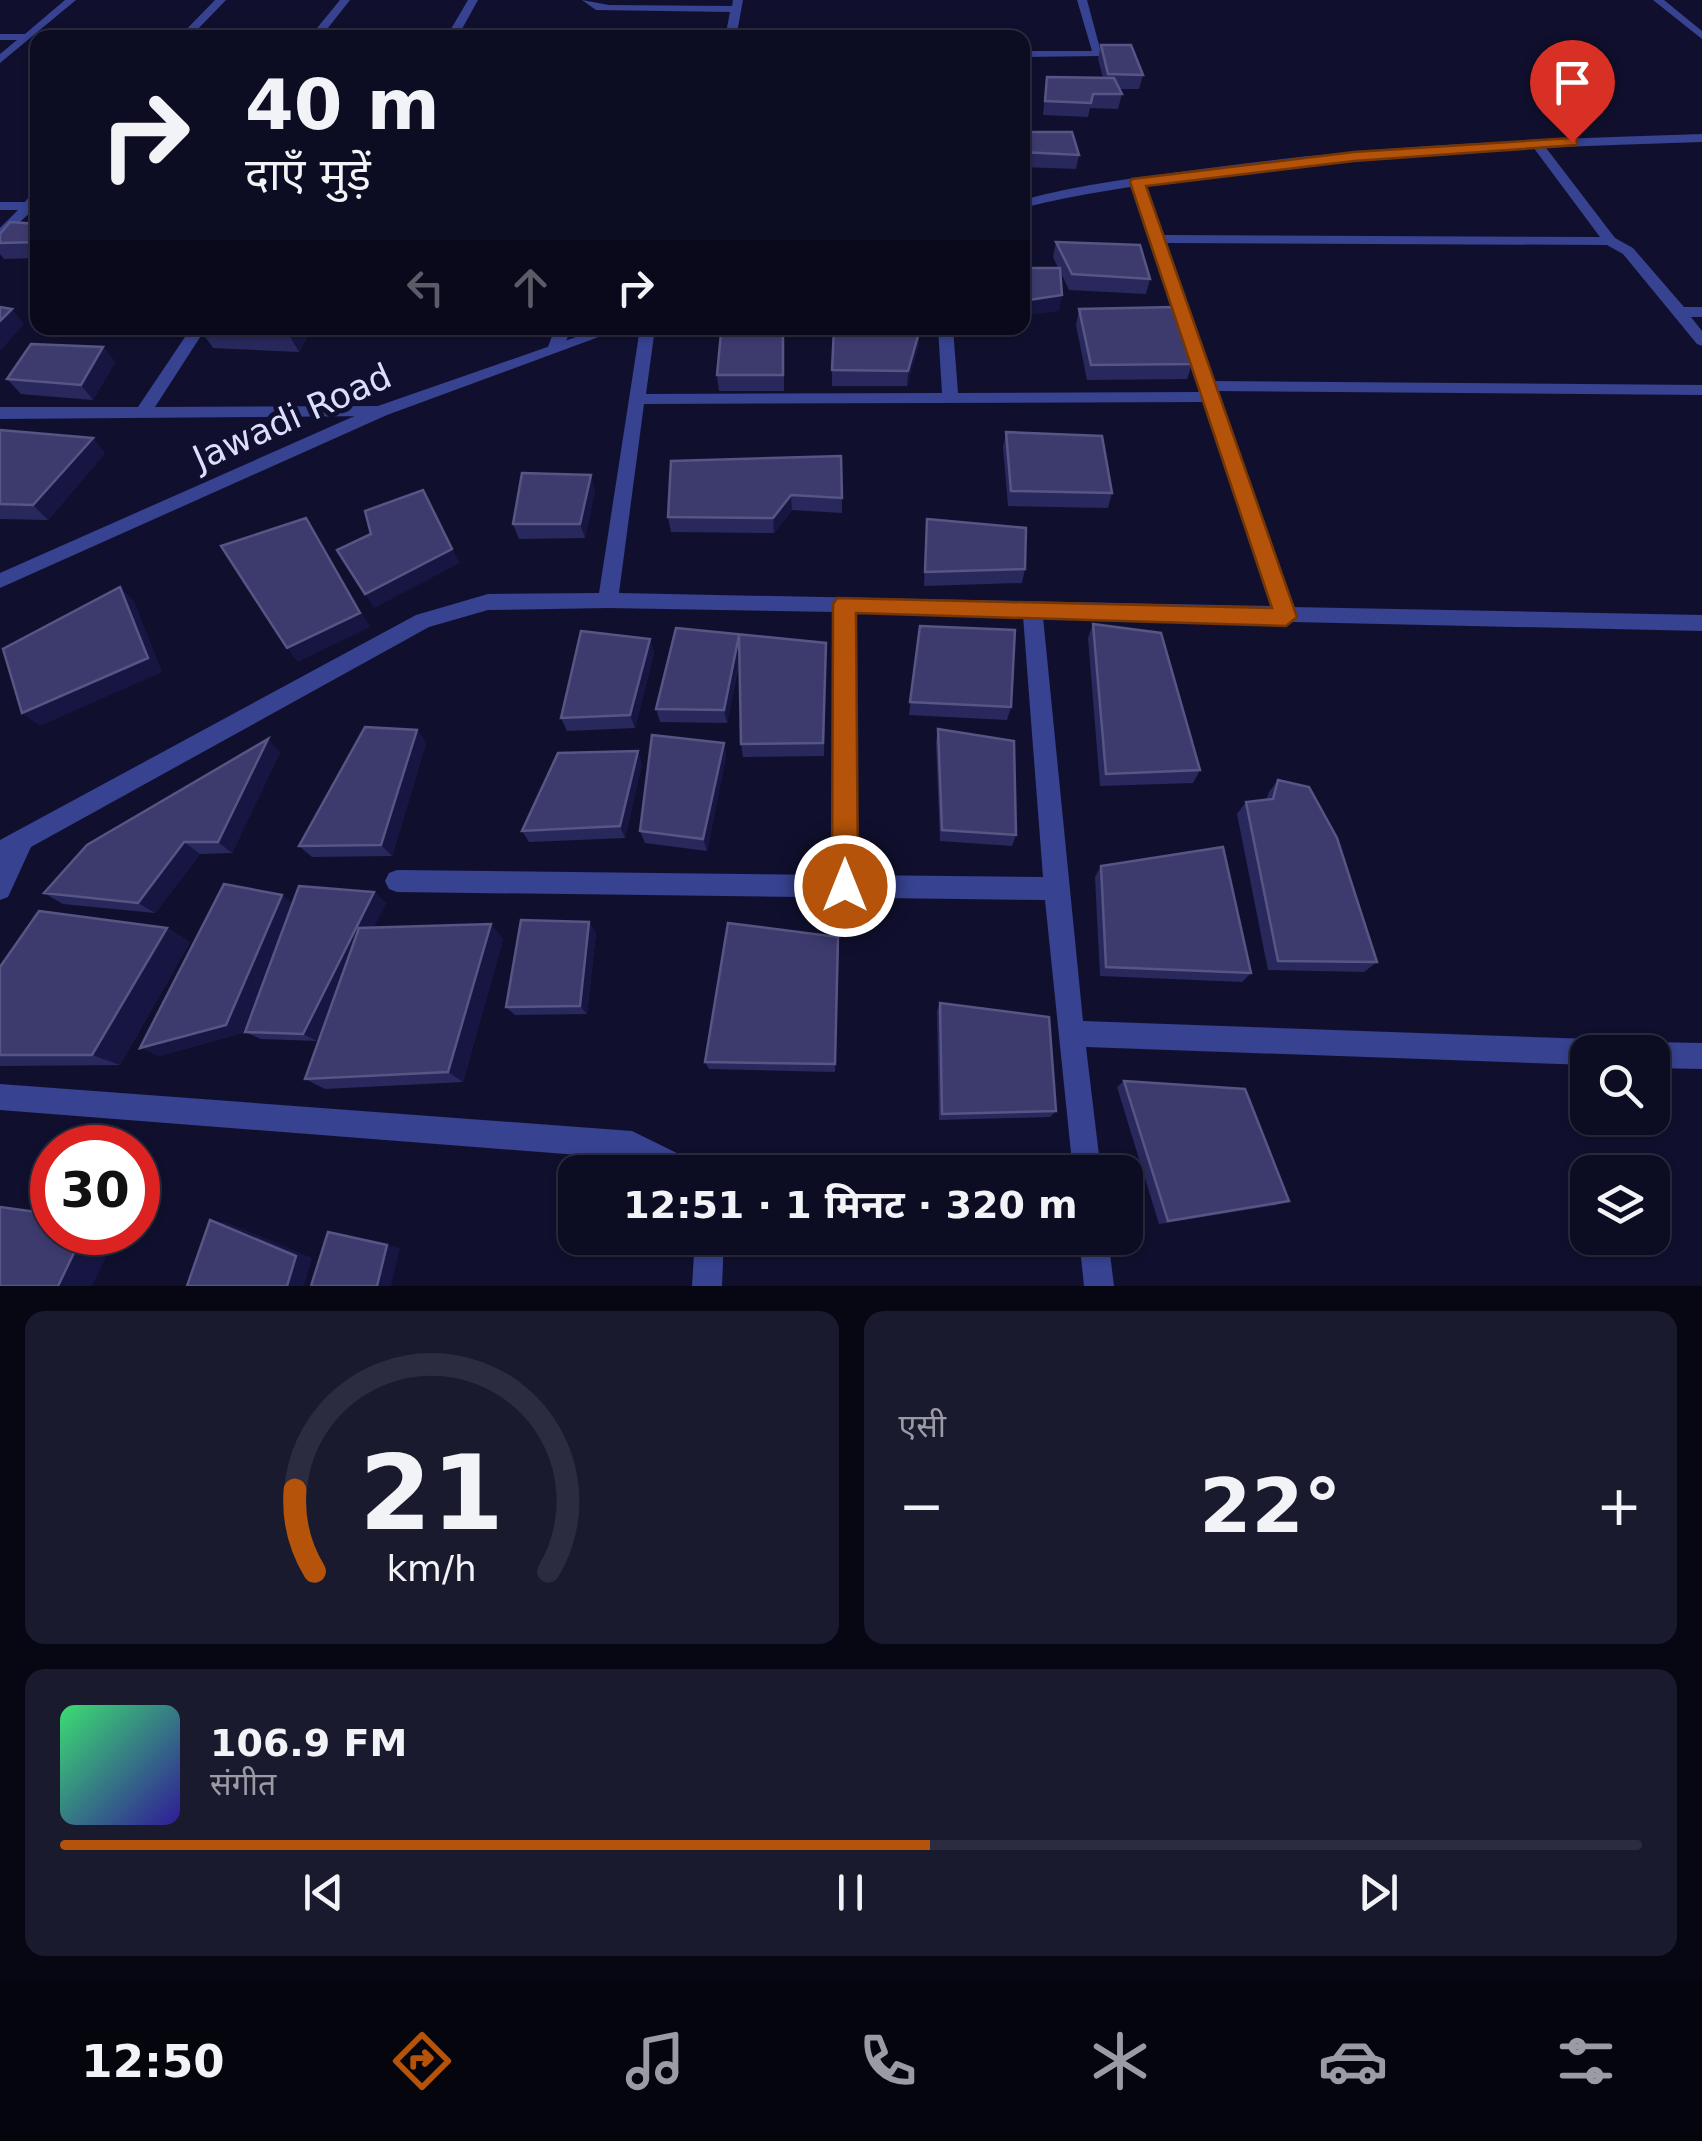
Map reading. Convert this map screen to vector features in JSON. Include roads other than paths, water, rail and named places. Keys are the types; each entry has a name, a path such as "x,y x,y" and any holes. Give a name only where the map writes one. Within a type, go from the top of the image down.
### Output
{"street":[{"path":"36,30 70,0"},
{"path":"191,30 220,0"},
{"path":"321,30 345,0"},
{"path":"455,30 474,0"},
{"path":"588,0 609,8 737,4 732,30"},
{"path":"1030,54 1098,54 1082,0"},
{"path":"1658,0 1702,36"},
{"path":"0,37 28,37"},
{"path":"0,60 28,37"},
{"path":"1030,202 1137,182 1333,158 1702,138"},
{"path":"1536,144 1610,241 1628,251 1702,341"},
{"path":"1137,182 1286,617"},
{"path":"0,206 30,203"},
{"path":"0,236 30,208"},
{"path":"1159,239 1610,241"},
{"path":"1680,312 1702,312"},
{"path":"142,414 193,335"},
{"path":"556,347 560,335"},
{"name":"Jawadi Road","path":"0,580 380,411 593,335"},
{"path":"608,600 646,335"},
{"path":"946,335 950,398"},
{"path":"638,399 950,398 1208,391 1702,390"},
{"path":"0,413 380,411"},
{"path":"0,852 423,621 488,602 844,604 1286,617 1702,623"},
{"path":"844,604 845,886"},
{"path":"1032,608 1056,889 1085,1155"},
{"path":"0,890 23,840"},
{"path":"397,882 1056,889"},
{"path":"1072,1034 1570,1051"},
{"path":"1670,1055 1702,1056"},
{"path":"0,1097 632,1145 652,1155"},
{"path":"707,1286 709,1255"},
{"path":"1096,1255 1099,1286"}]}
